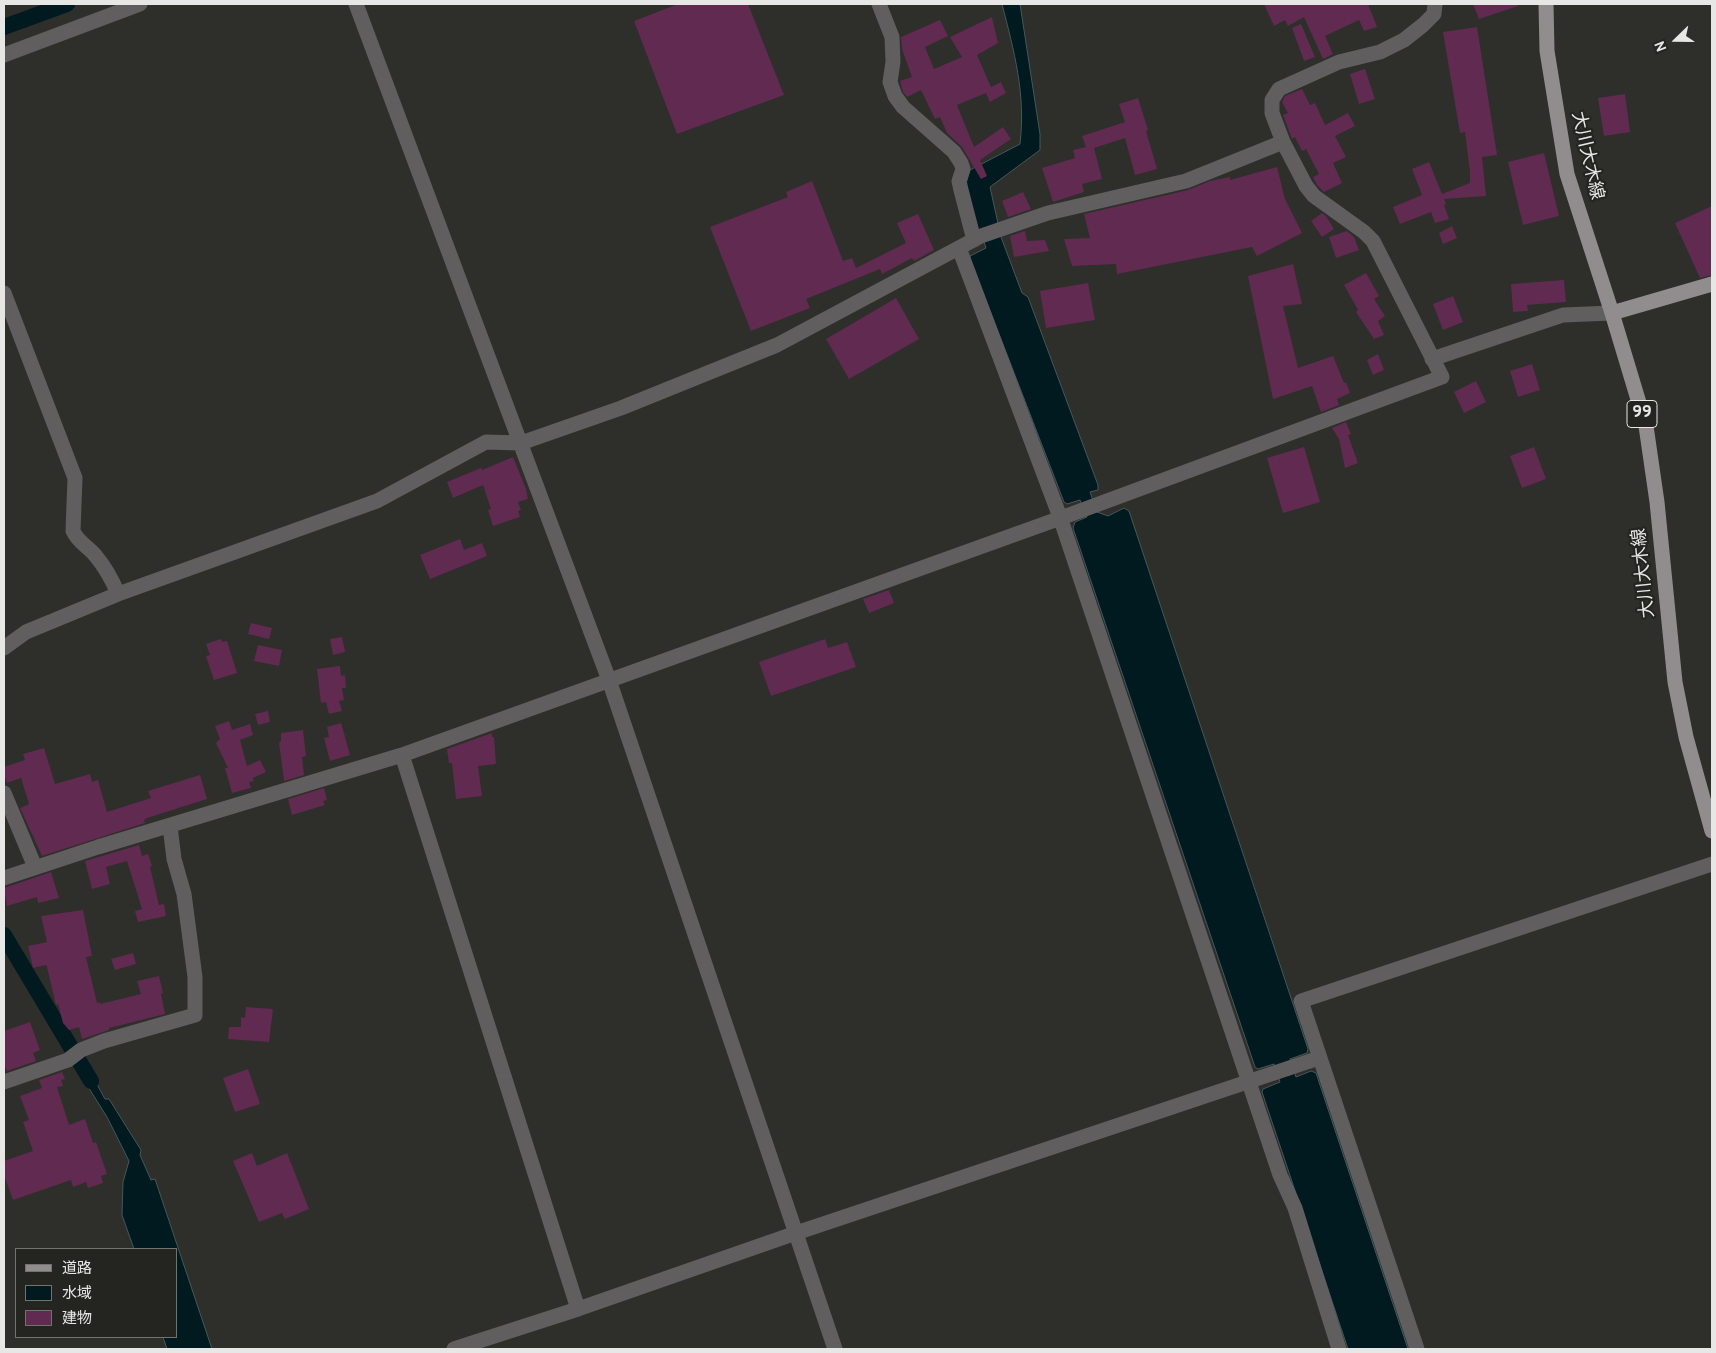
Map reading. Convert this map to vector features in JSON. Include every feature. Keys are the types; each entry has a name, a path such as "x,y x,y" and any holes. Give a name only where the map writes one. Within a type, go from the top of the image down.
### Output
{"main road":[{"name":"大川大木線","path":"1546,4 1547,51 1568,174 1646,426 1656,502 1674,682 1686,737 1712,831"},
{"path":"1612,313 1712,284"}],"street":[{"path":"4,55 140,4"},
{"path":"356,4 609,680 835,1349"},
{"path":"879,4 892,37 893,62 890,82 895,96 903,107 954,152 961,163 963,169 959,181 974,240"},
{"path":"4,878 98,847 402,755 1065,516 1442,377 1373,241 1364,232 1314,196 1306,186 1283,142 1272,113 1272,100 1279,89 1339,62 1380,52 1404,40 1434,14 1435,4"},
{"path":"4,648 26,632 118,594 377,501 486,442 521,443 621,408 778,345 974,240 1048,213 1186,181 1283,142"},
{"path":"959,248 1065,516 1253,1080 1280,1175 1295,1208 1340,1349"},
{"path":"4,293 75,478 73,531 76,539 94,554 109,574 118,594"},
{"path":"1432,359 1563,315 1612,313"},
{"path":"402,755 578,1309"},
{"path":"4,793 35,867"},
{"path":"4,1082 68,1060 81,1050 104,1041 195,1015 195,977 184,894 174,860 170,826"},
{"path":"1417,1349 1301,1001 1712,864"},
{"path":"454,1349 578,1309 796,1233 1319,1058"}],"water":[{"path":"1002,4 1020,4 1040,134 1040,150 990,187 1001,237 1022,293 1028,297 1098,485 1098,490 1090,492 1097,512 1108,516 1124,508 1129,511 1308,1049 1307,1053 1290,1059 1296,1077 1311,1071 1316,1073 1408,1349 1348,1349 1262,1092 1263,1089 1280,1082 1274,1064 1258,1069 1255,1067 1073,528 1075,522 1087,517 1080,500 1067,504 1064,502 970,259 970,256 986,248 981,233 978,234 965,187 970,170 1020,144 1021,108 1018,73"},
{"path":"83,1059 105,1099 109,1099 141,1150 140,1155 151,1180 155,1179 212,1349 167,1349 163,1338 178,1338 178,1248 134,1248 122,1215 123,1182 129,1161 107,1117 75,1066"}],"building":[{"path":"678,4 748,4 784,95 677,134 634,21"},
{"path":"1264,4 1368,4 1377,27 1364,31 1359,20 1325,36 1333,54 1323,59 1304,17 1288,26 1285,20 1274,26"},
{"path":"1473,4 1518,4 1518,6 1479,19"},
{"path":"992,17 998,43 977,55 991,87 1001,82 1006,93 990,102 986,93 957,105 974,147 1003,127 1011,139 980,160 987,176 981,179 962,147 947,133 940,117 935,119 921,90 907,97 903,92 900,81 912,77 902,49 901,37 940,20 948,36 925,47 934,69 962,57 950,37"},
{"path":"1301,24 1315,57 1304,61 1292,28"},
{"path":"1477,27 1497,155 1482,157 1486,196 1444,199 1449,219 1435,223 1431,212 1400,224 1393,207 1422,195 1412,169 1429,162 1442,194 1470,183 1465,132 1460,133 1443,32"},
{"path":"1365,69 1375,99 1359,104 1350,74"},
{"path":"1302,89 1310,105 1315,103 1325,125 1348,113 1355,126 1335,136 1346,157 1333,163 1342,183 1324,192 1317,185 1313,177 1319,174 1306,149 1302,151 1295,137 1292,139 1283,115 1288,113 1282,102 1285,96"},
{"path":"1625,94 1630,132 1604,136 1598,98"},
{"path":"1138,98 1157,169 1135,175 1125,138 1094,148 1102,179 1082,184 1084,192 1053,202 1042,168 1075,158 1073,150 1086,147 1082,136 1125,122 1119,104"},
{"path":"1544,153 1559,216 1523,225 1508,162"},
{"path":"1277,167 1285,199 1302,233 1257,256 1252,247 1117,274 1116,264 1072,266 1064,239 1090,238 1084,214 1188,190 1210,181 1230,177 1230,180"},
{"path":"812,181 843,261 852,258 856,268 906,243 897,223 918,214 934,250 914,261 912,258 882,274 880,269 806,299 810,308 751,331 710,227 788,197 786,192"},
{"path":"1023,192 1031,209 1008,217 1002,201"},
{"path":"1712,206 1712,275 1700,278 1675,223"},
{"path":"1322,213 1334,229 1322,237 1311,221"},
{"path":"1452,226 1457,238 1443,244 1439,233"},
{"path":"1025,231 1027,241 1045,240 1049,251 1014,257 1010,236"},
{"path":"1347,231 1354,237 1359,250 1336,258 1329,237"},
{"path":"1293,264 1302,304 1283,306 1298,368 1333,356 1350,393 1337,399 1339,405 1321,412 1312,386 1273,399 1248,276"},
{"path":"1366,273 1379,296 1374,299 1385,316 1378,321 1384,335 1374,339 1356,312 1358,310 1344,285"},
{"path":"1564,280 1566,302 1527,305 1528,311 1513,312 1511,284"},
{"path":"1088,283 1095,320 1046,328 1040,291"},
{"path":"1453,296 1463,322 1443,330 1433,304"},
{"path":"896,298 919,339 849,379 826,339"},
{"path":"1378,354 1384,370 1373,375 1367,360"},
{"path":"1532,364 1540,390 1518,397 1510,371"},
{"path":"1476,381 1486,402 1464,413 1454,392"},
{"path":"1346,422 1351,434 1348,435 1358,463 1345,468 1339,439 1332,428"},
{"path":"1304,447 1320,502 1283,513 1267,458"},
{"path":"1534,447 1546,479 1522,488 1510,456"},
{"path":"513,457 528,499 518,502 521,510 518,511 520,517 493,526 488,510 491,509 483,485 453,498 447,482"},
{"path":"460,539 464,550 482,543 487,556 430,579 420,555"},
{"path":"889,590 894,603 869,613 863,599"},
{"path":"251,623 272,628 269,639 248,634"},
{"path":"342,637 345,652 333,655 330,639"},
{"path":"221,639 222,642 227,641 237,673 214,680 206,656 210,655 206,644"},
{"path":"825,639 828,648 847,642 856,667 771,696 759,662"},
{"path":"258,645 282,650 279,666 254,661"},
{"path":"340,666 341,676 345,675 346,688 342,688 344,700 339,701 342,711 329,714 326,702 321,703 317,669"},
{"path":"268,711 270,722 258,725 255,714"},
{"path":"229,721 232,730 250,724 253,735 240,740 247,766 260,760 266,772 253,778 254,781 249,782 251,788 232,793 225,768 228,768 216,743 220,739 215,726"},
{"path":"341,723 350,755 330,761 324,738 329,737 327,727"},
{"path":"303,730 306,756 302,757 304,775 284,781 279,743 281,741 281,733"},
{"path":"492,733 496,764 478,766 482,796 456,799 452,763 449,763 447,749"},
{"path":"44,748 55,784 90,774 92,782 98,780 107,812 151,798 148,791 200,775 207,799 147,818 144,820 145,823 42,856 20,808 29,804 21,778 7,783 4,767 25,760 23,754"},
{"path":"324,788 327,800 323,801 325,805 292,815 288,799"},
{"path":"139,845 142,856 148,854 159,905 164,904 166,916 138,922 135,911 142,909 127,861 106,867 110,884 92,889 85,861"},
{"path":"51,872 59,898 38,903 37,897 7,906 4,888"},
{"path":"83,910 92,956 86,957 97,1003 100,1002 100,1004 141,994 137,981 159,976 165,1014 109,1028 109,1030 82,1039 79,1027 69,1030 63,1023 58,1004 56,1005 47,967 46,965 33,968 28,946 47,942 41,916"},
{"path":"133,953 136,964 115,970 111,959"},
{"path":"246,1007 273,1009 269,1042 228,1039 229,1027 241,1027 241,1017 245,1018"},
{"path":"30,1022 40,1050 33,1053 36,1061 7,1071 4,1064 4,1031"},
{"path":"248,1069 260,1104 235,1112 223,1078"},
{"path":"62,1072 65,1079 61,1080 63,1086 57,1087 69,1125 85,1119 93,1143 96,1142 107,1174 101,1176 103,1183 88,1188 86,1182 73,1187 71,1180 13,1200 4,1175 4,1161 33,1151 23,1122 29,1120 20,1096 42,1088 39,1080"},
{"path":"252,1153 257,1166 287,1153 309,1209 285,1219 282,1213 259,1222 233,1161"}],"waterway":[{"path":"4,27 67,4"},
{"path":"4,935 91,1081"}]}
